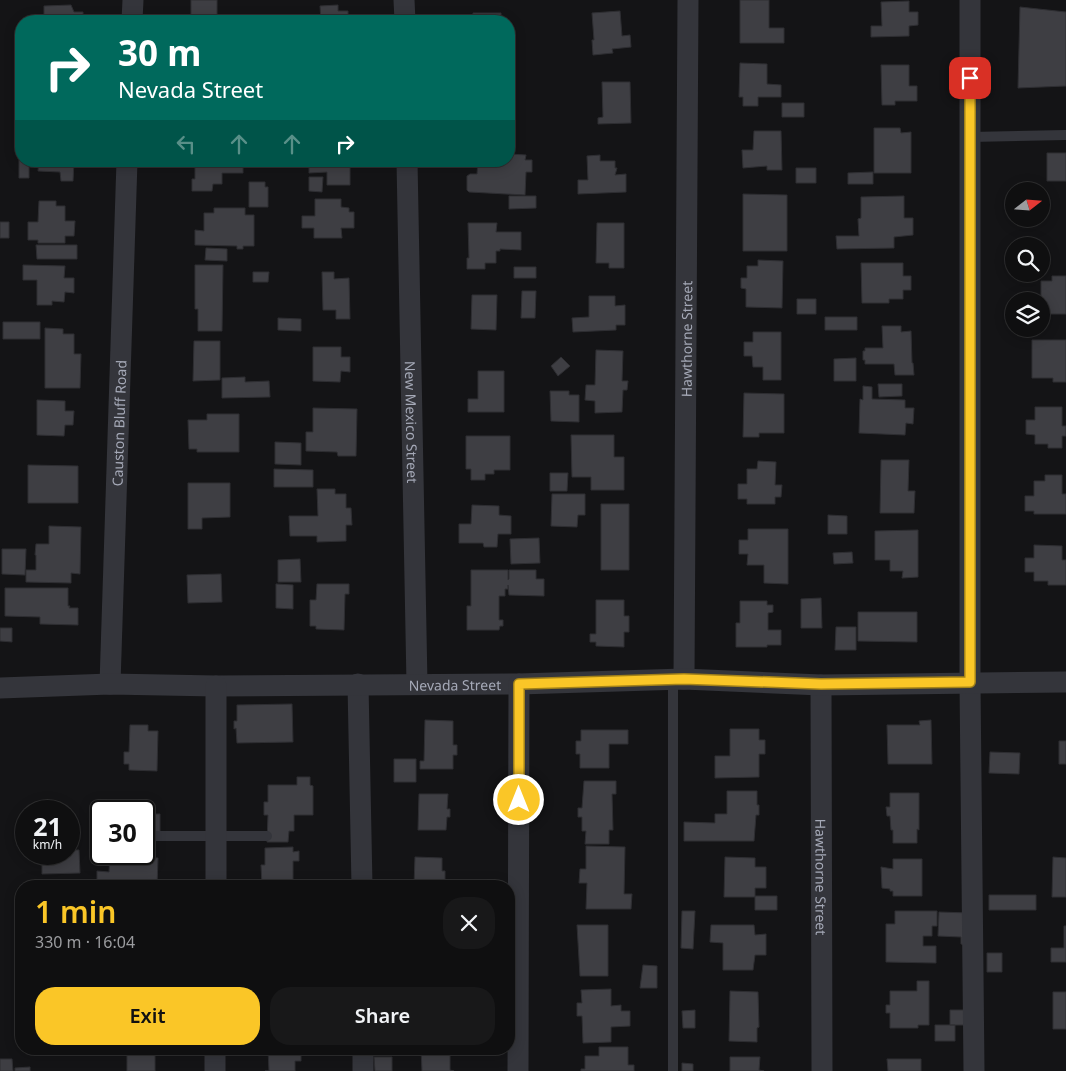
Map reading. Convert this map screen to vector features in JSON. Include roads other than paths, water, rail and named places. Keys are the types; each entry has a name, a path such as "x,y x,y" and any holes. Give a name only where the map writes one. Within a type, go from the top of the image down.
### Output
{"street":[{"path":"132,15 133,0"},
{"path":"404,0 405,15"},
{"name":"Hawthorne Street","path":"678,679 688,0"},
{"path":"970,0 970,682 974,1071"},
{"name":"Causton Bluff Road","path":"110,684 127,167"},
{"name":"New Mexico Street","path":"407,167 417,684"},
{"name":"Nevada Street","path":"0,688 110,684 216,686 519,684 678,679 821,684 1066,682"},
{"path":"358,684 362,880"},
{"path":"518,1071 519,684"},
{"name":"Hawthorne Street","path":"821,684 822,1071"},
{"path":"216,686 216,880"},
{"path":"215,1055 215,1071"},
{"path":"363,1055 363,1071"}],"lane":[{"path":"970,137 1066,135"},
{"path":"673,1071 678,679"},
{"path":"155,836 267,836"}]}
